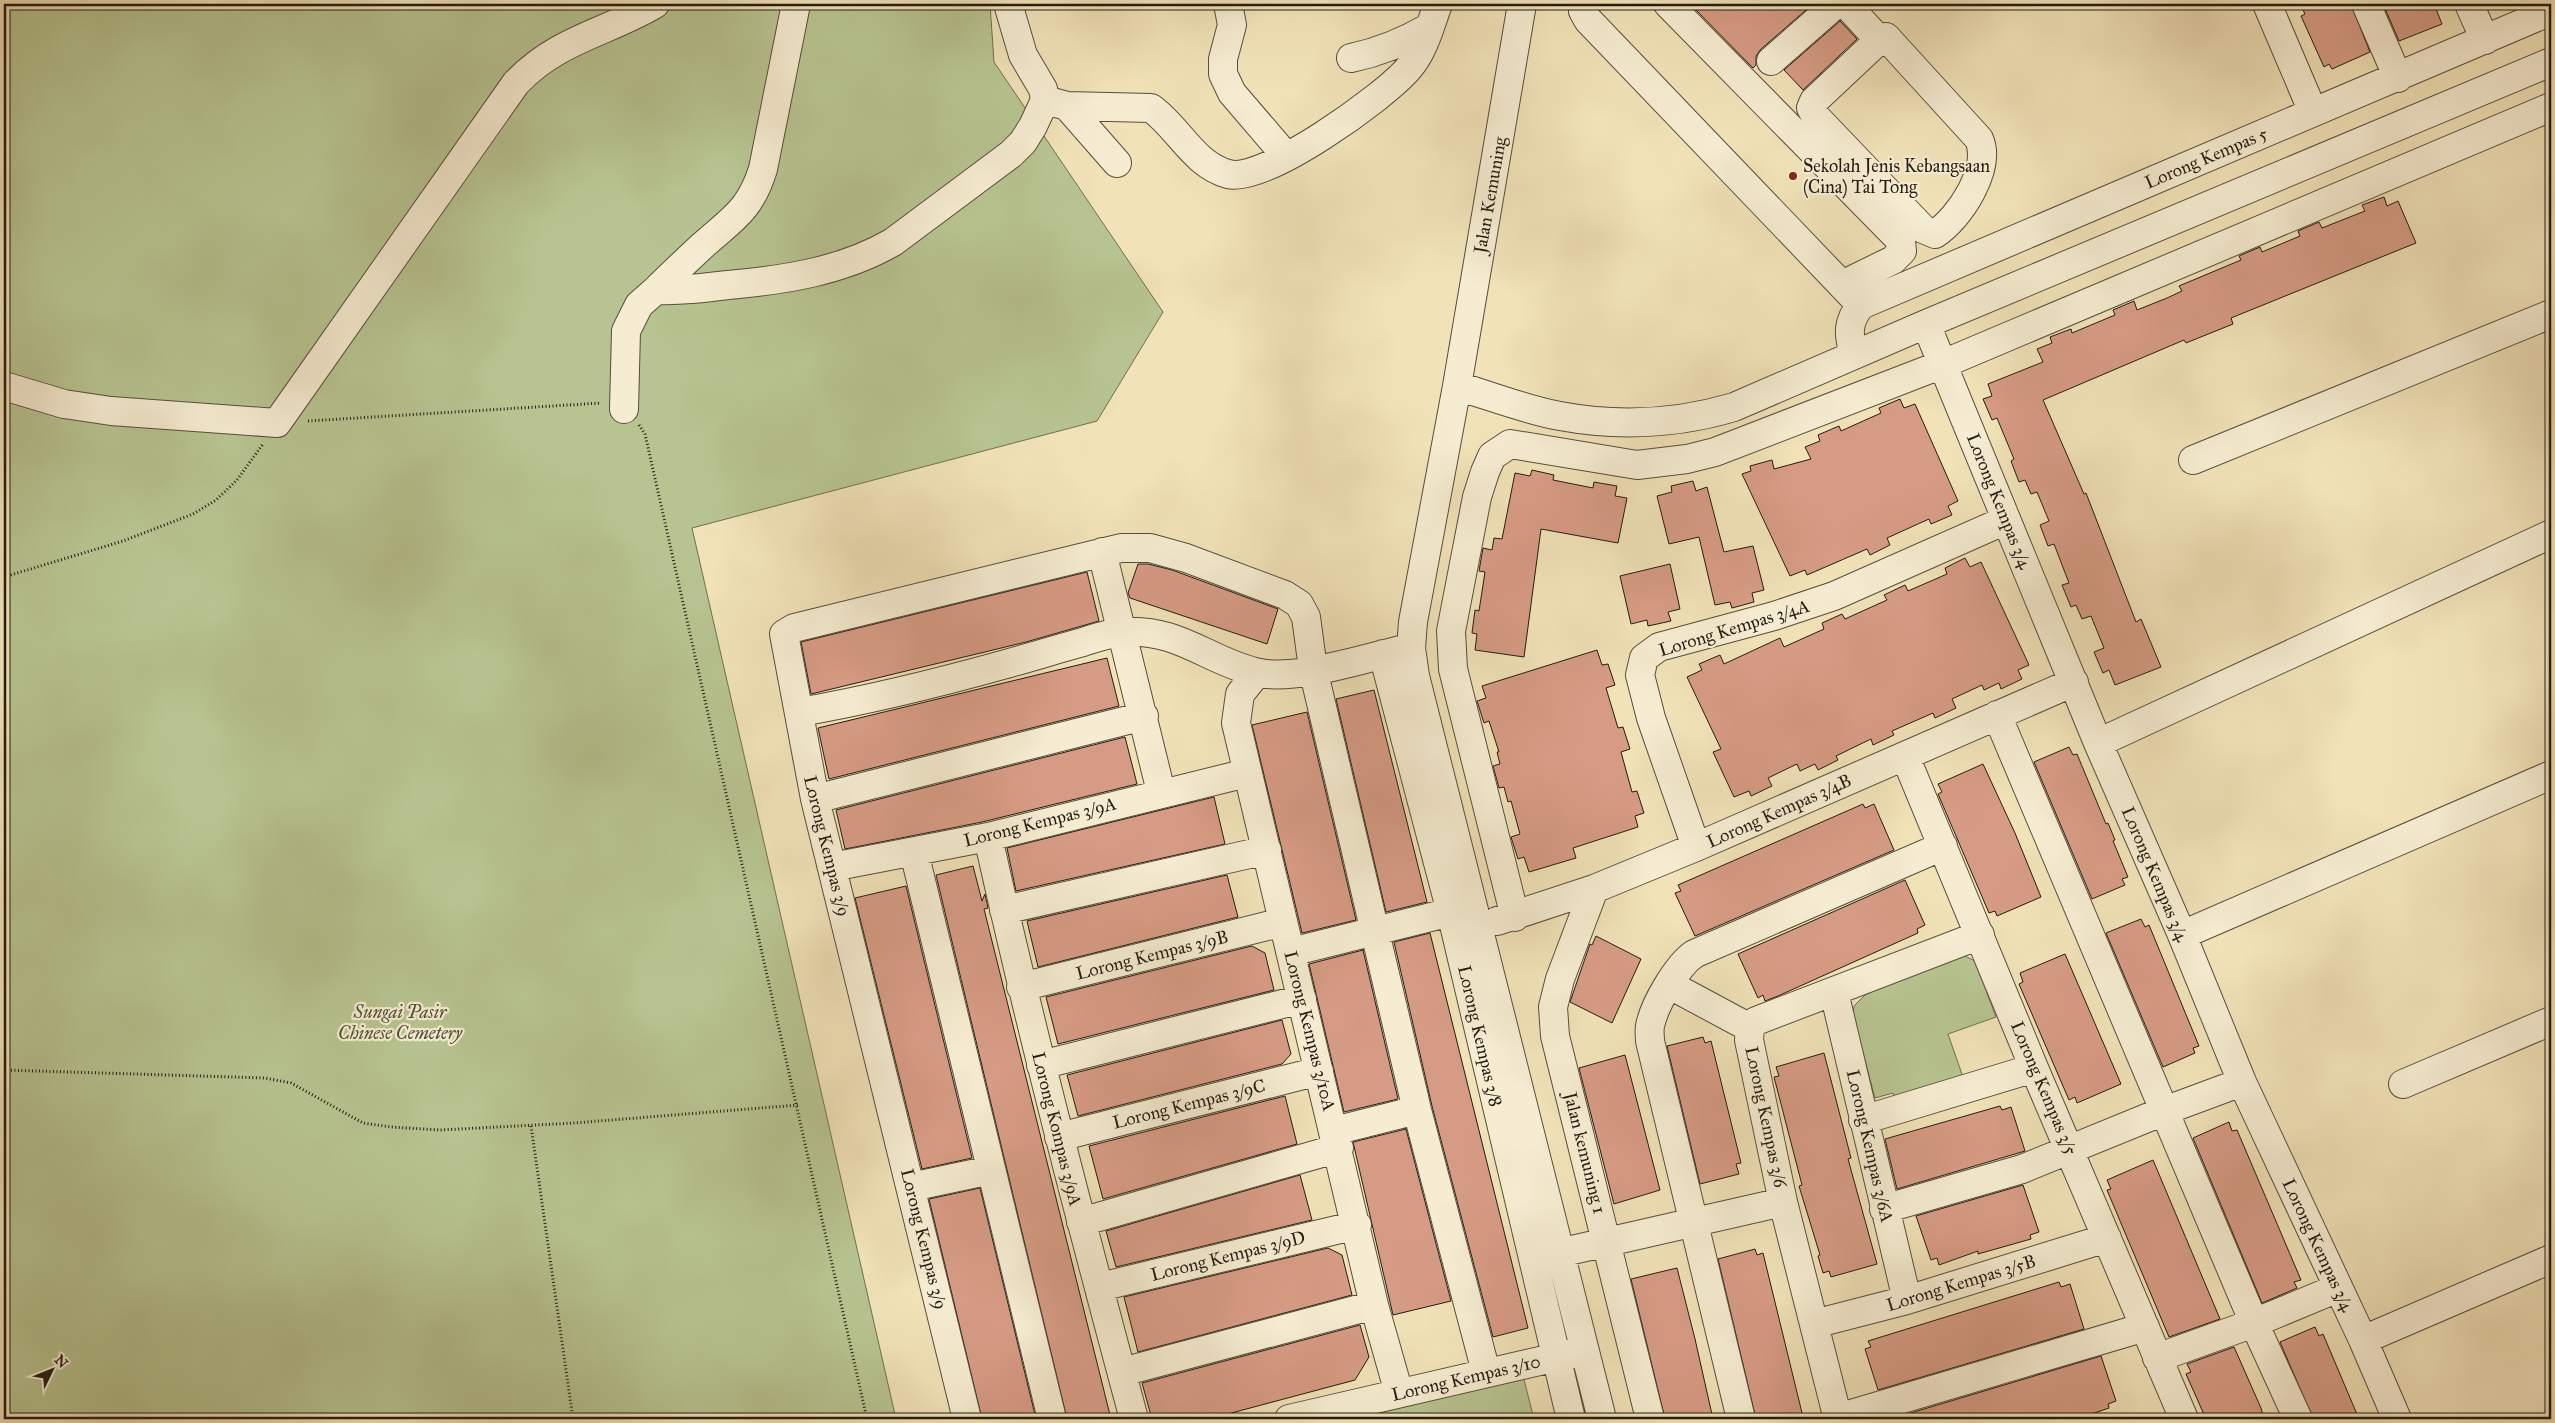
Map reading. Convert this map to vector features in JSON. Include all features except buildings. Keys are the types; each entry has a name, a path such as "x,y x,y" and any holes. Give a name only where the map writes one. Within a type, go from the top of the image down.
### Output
{"street":[{"path":"4,386 64,404 111,411 277,423 516,83 529,69 559,48 655,4"},
{"path":"624,409 626,331 639,306 730,224 744,209 756,191 765,161 796,4"},
{"path":"1008,4 1014,33 1023,55 1043,89 1117,162"},
{"path":"1228,4 1232,25 1223,59 1223,74 1232,94 1286,156"},
{"name":"Jalan Kemuning","path":"1522,4 1458,386 1428,534 1413,622 1412,648 1415,676 1602,1419"},
{"path":"1586,4 1583,11 1588,20 1861,305 1853,314 1849,324 1848,336 1854,355"},
{"path":"1668,4 1901,241 1902,251 1893,260 1842,285"},
{"path":"1771,61 1836,4"},
{"path":"1846,4 1879,40"},
{"path":"2267,4 2314,112"},
{"path":"2366,4 2398,78"},
{"path":"2469,4 2485,40"},
{"name":"Lorong Kempas 5","path":"1861,305 2398,78 2551,11"},
{"path":"1056,103 1151,108 1160,114 1194,153 1219,171 1231,175 1251,173 1333,131 1394,84 1415,60 1424,45 1434,15"},
{"path":"1351,58 1380,52 1403,42 1434,15"},
{"path":"1886,37 1978,139 1982,147 1983,160 1971,190 1958,211 1935,234 1923,228 1816,117 1811,108 1814,102 1879,40 1886,37"},
{"path":"1458,386 1559,416 1620,423 1663,422 1707,415 1734,407 1926,324 2551,62"},
{"path":"656,290 681,291 776,281 871,254 893,242 1011,154 1056,103"},
{"path":"1515,917 1451,649 1451,631 1477,497 1492,456 1500,449 1510,444 1637,465 1687,459 1715,452 1943,364 2551,107"},
{"path":"1935,234 1942,270"},
{"path":"2193,460 2551,314"},
{"name":"Lorong Kempas 3/4","path":"1926,324 2098,743 2182,935 2242,1082 2363,1340 2397,1419"},
{"name":"Lorong Kempas 3/4A","path":"1696,847 1651,718 1640,674 1644,658 1658,647 1774,616 1834,596 2006,520"},
{"path":"2098,743 2551,534"},
{"path":"1161,792 1144,716 1102,552 1121,548 1150,548 1186,558 1285,595 1299,604 1306,617 1313,669 1417,1110 1486,1372"},
{"name":"Lorong Kempas 3/9","path":"967,1419 814,799 800,712 784,642 784,634 794,628 1102,552"},
{"path":"800,712 842,705 978,672 1122,632 1169,636 1246,669 1274,674 1313,669 1412,648"},
{"name":"Lorong Kempas 3/8","path":"1384,654 1450,912 1571,1419"},
{"name":"Lorong Kempas 3/10A","path":"1246,669 1237,704 1236,724 1357,1225 1374,1305 1400,1393"},
{"name":"Lorong Kempas 3/4B","path":"1478,926 1515,917 1594,889 1696,847 2074,682"},
{"path":"1998,715 2254,1323 2298,1419"},
{"path":"814,799 1144,716"},
{"name":"Lorong Kempas 3/5","path":"1906,756 2034,1068 2184,1419"},
{"name":"Lorong Kempas 3/9A","path":"832,867 988,837 1161,792 1247,773"},
{"path":"2182,935 2551,775"},
{"name":"Lorong Kompas 3/9A","path":"988,837 1021,987 1134,1419"},
{"path":"1741,1419 1692,1223 1650,1041 1649,1027 1654,1014 1684,960 1943,846"},
{"path":"1004,910 1267,850"},
{"path":"914,852 1052,1419"},
{"name":"Jalan kemuning 1","path":"1594,889 1560,979 1553,1007 1556,1036 1650,1419"},
{"path":"1291,952 1450,912"},
{"name":"Lorong Kempas 3/9B","path":"1021,987 1283,922"},
{"name":"Lorong Kempas 3/6","path":"1838,1419 1783,1202 1749,1040 1750,1028 1756,1021 1980,935"},
{"path":"1670,985 1750,1028"},
{"name":"Lorong Kempas 3/6A","path":"1834,992 1907,1300"},
{"path":"1041,1065 1302,999"},
{"path":"2403,1084 2551,1021"},
{"path":"1863,1120 2034,1068"},
{"name":"Lorong Kempas 3/9C","path":"1059,1137 1319,1070"},
{"path":"1884,1209 2022,1169 2164,1111 2242,1082"},
{"path":"1081,1222 1336,1140 1417,1110"},
{"path":"911,1187 991,1170"},
{"path":"1559,1253 1783,1202"},
{"name":"Lorong Kempas 3/9D","path":"1100,1287 1357,1225"},
{"name":"Lorong Kempas 3/5B","path":"1814,1324 1907,1300 2107,1238"},
{"path":"2363,1340 2551,1259"},
{"path":"2157,1358 2254,1323 2338,1288"},
{"path":"1122,1372 1374,1305"},
{"path":"1838,1419 2144,1326"},
{"name":"Lorong Kempas 3/10","path":"1290,1419 1486,1372 1585,1351"}],"path":[{"path":"4,577 123,541 193,514 216,500 237,480 277,423 598,403 611,404 624,409 645,434 798,1105 867,1419"},
{"path":"4,1070 265,1078 291,1083 363,1123 440,1130 531,1126 798,1105"},
{"path":"531,1126 573,1419"}],"green space":[{"name":"Sungai Pasir Chinese Cemetery","path":"4,4 990,4 994,62 1163,312 1097,421 692,528 896,1419 4,1419"},
{"path":"1952,954 1961,954 1975,961 1996,1017 1948,1034 1964,1080 1897,1103 1893,1093 1875,1098 1853,1015 1854,1006 1865,995"},
{"path":"1521,1368 1534,1419 1358,1419 1355,1408"}],"place":[{"name":"Sekolah Jenis Kebangsaan (Cina) Tai Tong","path":"1793,176"}]}
